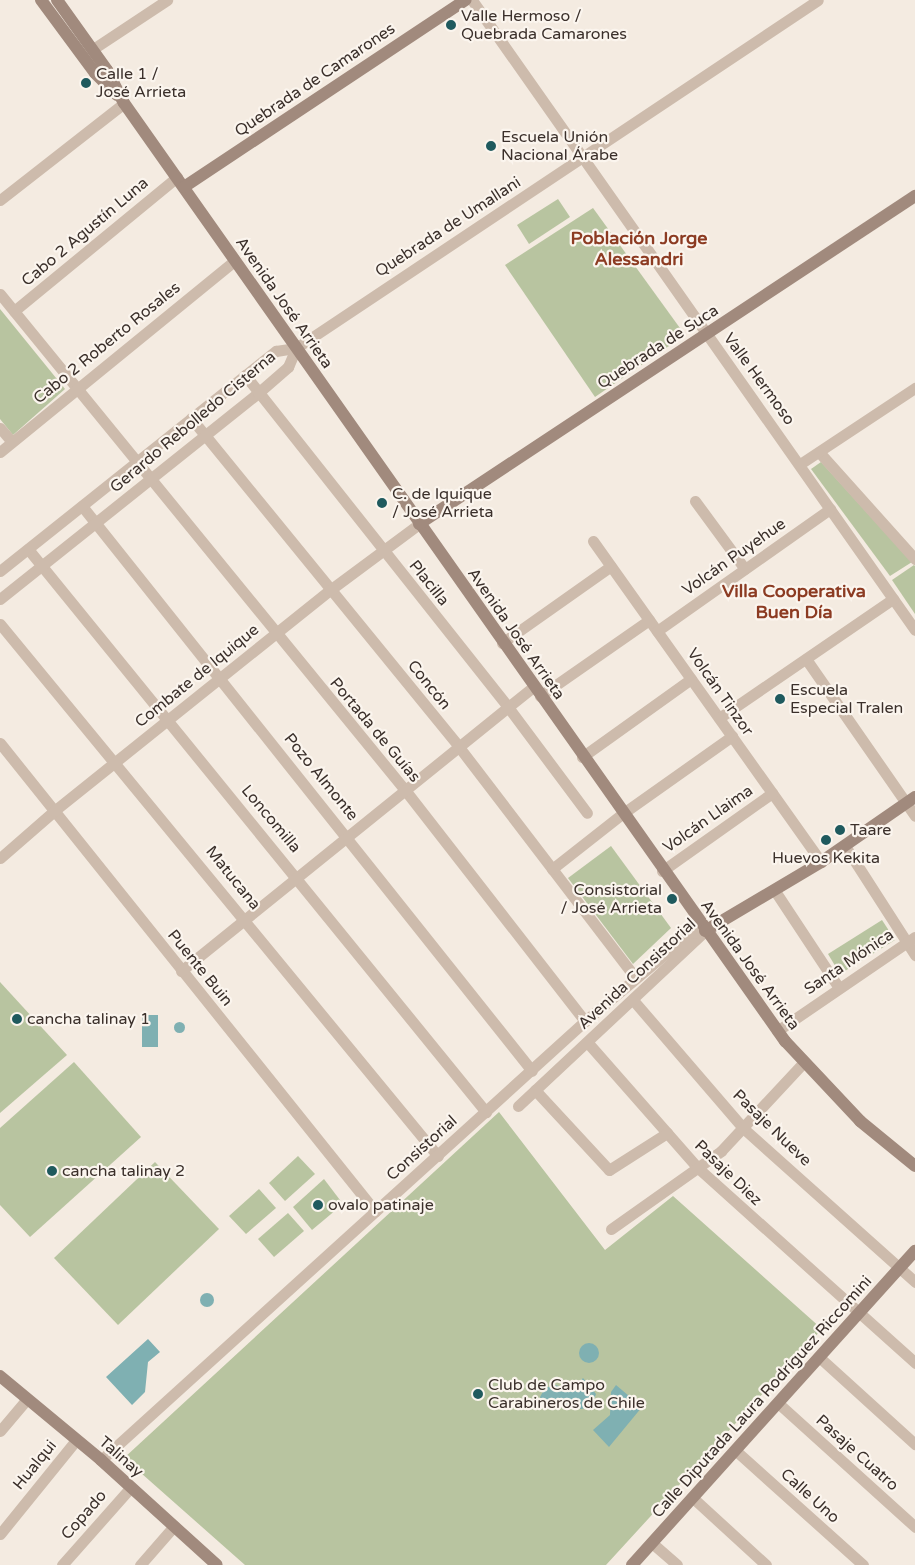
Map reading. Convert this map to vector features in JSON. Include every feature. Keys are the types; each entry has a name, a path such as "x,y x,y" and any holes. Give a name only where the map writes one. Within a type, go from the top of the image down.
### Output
{"main road":[{"name":"Avenida José Arrieta","path":"40,0 96,74 121,100"},
{"name":"Avenida José Arrieta","path":"56,0 93,50 121,100 181,182 662,871 777,1031 803,1063 860,1121 915,1166"},
{"name":"Quebrada de Camarones","path":"181,182 465,0"},
{"name":"Quebrada de Suca","path":"419,524 915,196"},
{"name":"Avenida Consistorial","path":"705,931 821,862 910,801"},
{"name":"Calle Diputada Laura Rodríguez Riccomini","path":"632,1565 915,1251"},
{"name":"Talinay","path":"0,1376 101,1460 217,1565"}],"street":[{"path":"93,50 167,0"},
{"name":"Valle Hermoso","path":"472,0 915,630"},
{"name":"Quebrada de Umallani","path":"296,348 818,0"},
{"path":"0,200 121,100"},
{"name":"Cabo 2 Agustín Luna","path":"14,312 181,182"},
{"name":"Cabo 2 Roberto Rosales","path":"0,452 235,260"},
{"name":"Portada de Guías","path":"0,294 151,478 275,634 405,790 585,1021"},
{"name":"Gerardo Rebolledo Cisterna","path":"0,571 276,351 296,348"},
{"name":"Gerardo Rebolledo Cisterna","path":"0,599 288,367 296,348"},
{"name":"Placilla","path":"245,375 508,707 587,813"},
{"path":"800,464 914,390"},
{"name":"Concón","path":"191,418 458,747 635,978"},
{"path":"0,428 12,442"},
{"path":"819,452 915,559"},
{"path":"695,501 745,569"},
{"name":"Pozo Almonte","path":"82,506 219,679 348,836 532,1071"},
{"name":"Volcán Puyehue","path":"657,631 830,509"},
{"name":"Combate de Iquique","path":"0,858 54,811 381,549 419,524"},
{"name":"Volcán Tinzor","path":"593,541 821,862"},
{"name":"Loncomilla","path":"28,549 298,877 486,1112"},
{"path":"502,643 611,566"},
{"path":"719,718 893,599"},
{"path":"181,971 508,707 537,692 649,620"},
{"name":"Matucana","path":"0,624 246,919 438,1156"},
{"path":"806,659 910,801 915,816"},
{"path":"582,756 691,679"},
{"path":"552,869 622,814 732,736"},
{"name":"Puente Buin","path":"0,744 375,1211"},
{"name":"Volcán Llaima","path":"662,871 772,793"},
{"path":"845,846 910,940 915,955"},
{"path":"775,891 839,988"},
{"name":"Consistorial","path":"101,1460 585,1021 690,933 705,931"},
{"name":"Avenida Consistorial","path":"518,1106 588,1043 705,931"},
{"name":"Santa Mónica","path":"777,1031 910,940"},
{"name":"Pasaje Nueve","path":"633,1000 743,1128 915,1282"},
{"name":"Pasaje Diez","path":"588,1043 698,1168 858,1314 915,1363"},
{"path":"611,1229 721,1151 803,1063"},
{"path":"535,1090 610,1170 667,1133"},
{"path":"819,1357 915,1444"},
{"path":"0,1431 27,1399"},
{"name":"Pasaje Cuatro","path":"778,1403 915,1527"},
{"name":"Hualqui","path":"0,1534 76,1440"},
{"name":"Calle Uno","path":"735,1450 863,1565"},
{"name":"Copado","path":"62,1565 131,1487"},
{"path":"693,1498 766,1565"},
{"path":"140,1565 174,1526"},
{"path":"652,1543 677,1565"}],"green space":[{"path":"558,199 570,217 529,244 517,225"},
{"path":"593,208 685,335 595,397 505,265"},
{"path":"0,309 65,389 13,435 0,419"},
{"path":"821,462 912,562 890,576 811,469"},
{"path":"915,566 915,614 892,580"},
{"path":"611,846 671,928 633,964 568,878"},
{"path":"882,920 895,940 840,974 828,954"},
{"name":"cancha talinay 1","path":"0,982 67,1055 0,1113"},
{"name":"cancha talinay 2","path":"74,1062 141,1137 30,1237 0,1205 0,1128"},
{"name":"Club de Campo Carabineros de Chile","path":"499,1112 605,1250 673,1196 822,1329 606,1565 245,1565 124,1458"},
{"path":"298,1156 315,1174 285,1201 269,1183"},
{"path":"155,1162 219,1229 118,1325 54,1258"},
{"name":"ovalo patinaje","path":"324,1179 343,1204 312,1230 293,1207"},
{"path":"259,1189 276,1208 246,1234 229,1216"},
{"path":"288,1213 304,1231 274,1257 258,1239"}],"water":[{"path":"142,1015 158,1015 158,1047 142,1047"},
{"path":"179,1021 185,1027 179,1033 173,1027"},
{"path":"204,1293 210,1293 214,1300 210,1307 204,1307 200,1303 200,1297"},
{"path":"148,1339 160,1352 148,1362 145,1392 132,1405 106,1377"},
{"path":"585,1343 593,1343 599,1349 599,1357 593,1363 585,1363 579,1357 579,1349"},
{"path":"583,1378 596,1394 591,1407 581,1409 570,1404 550,1410 543,1405 540,1397 545,1388 555,1385 573,1390"},
{"path":"616,1385 642,1407 609,1447 593,1430 610,1415 611,1392"}],"place":[{"name":"Valle Hermoso / Quebrada Camarones","path":"451,25"},
{"name":"Calle 1 / José Arrieta","path":"86,83"},
{"name":"Escuela Unión Nacional Árabe","path":"491,146"},
{"name":"C. de Iquique / José Arrieta","path":"382,503"},
{"name":"Escuela Especial Tralen","path":"780,699"},
{"name":"Taare","path":"840,830"},
{"name":"Huevos Kekita","path":"826,840"},
{"name":"Consistorial / José Arrieta","path":"672,899"},
{"name":"cancha talinay 1","path":"17,1019"},
{"name":"cancha talinay 2","path":"52,1171"},
{"name":"ovalo patinaje","path":"318,1205"},
{"name":"Club de Campo Carabineros de Chile","path":"478,1394"}],"district":[{"name":"Población Jorge Alessandri","path":"639,249"},
{"name":"Villa Cooperativa Buen Día","path":"794,602"}]}
